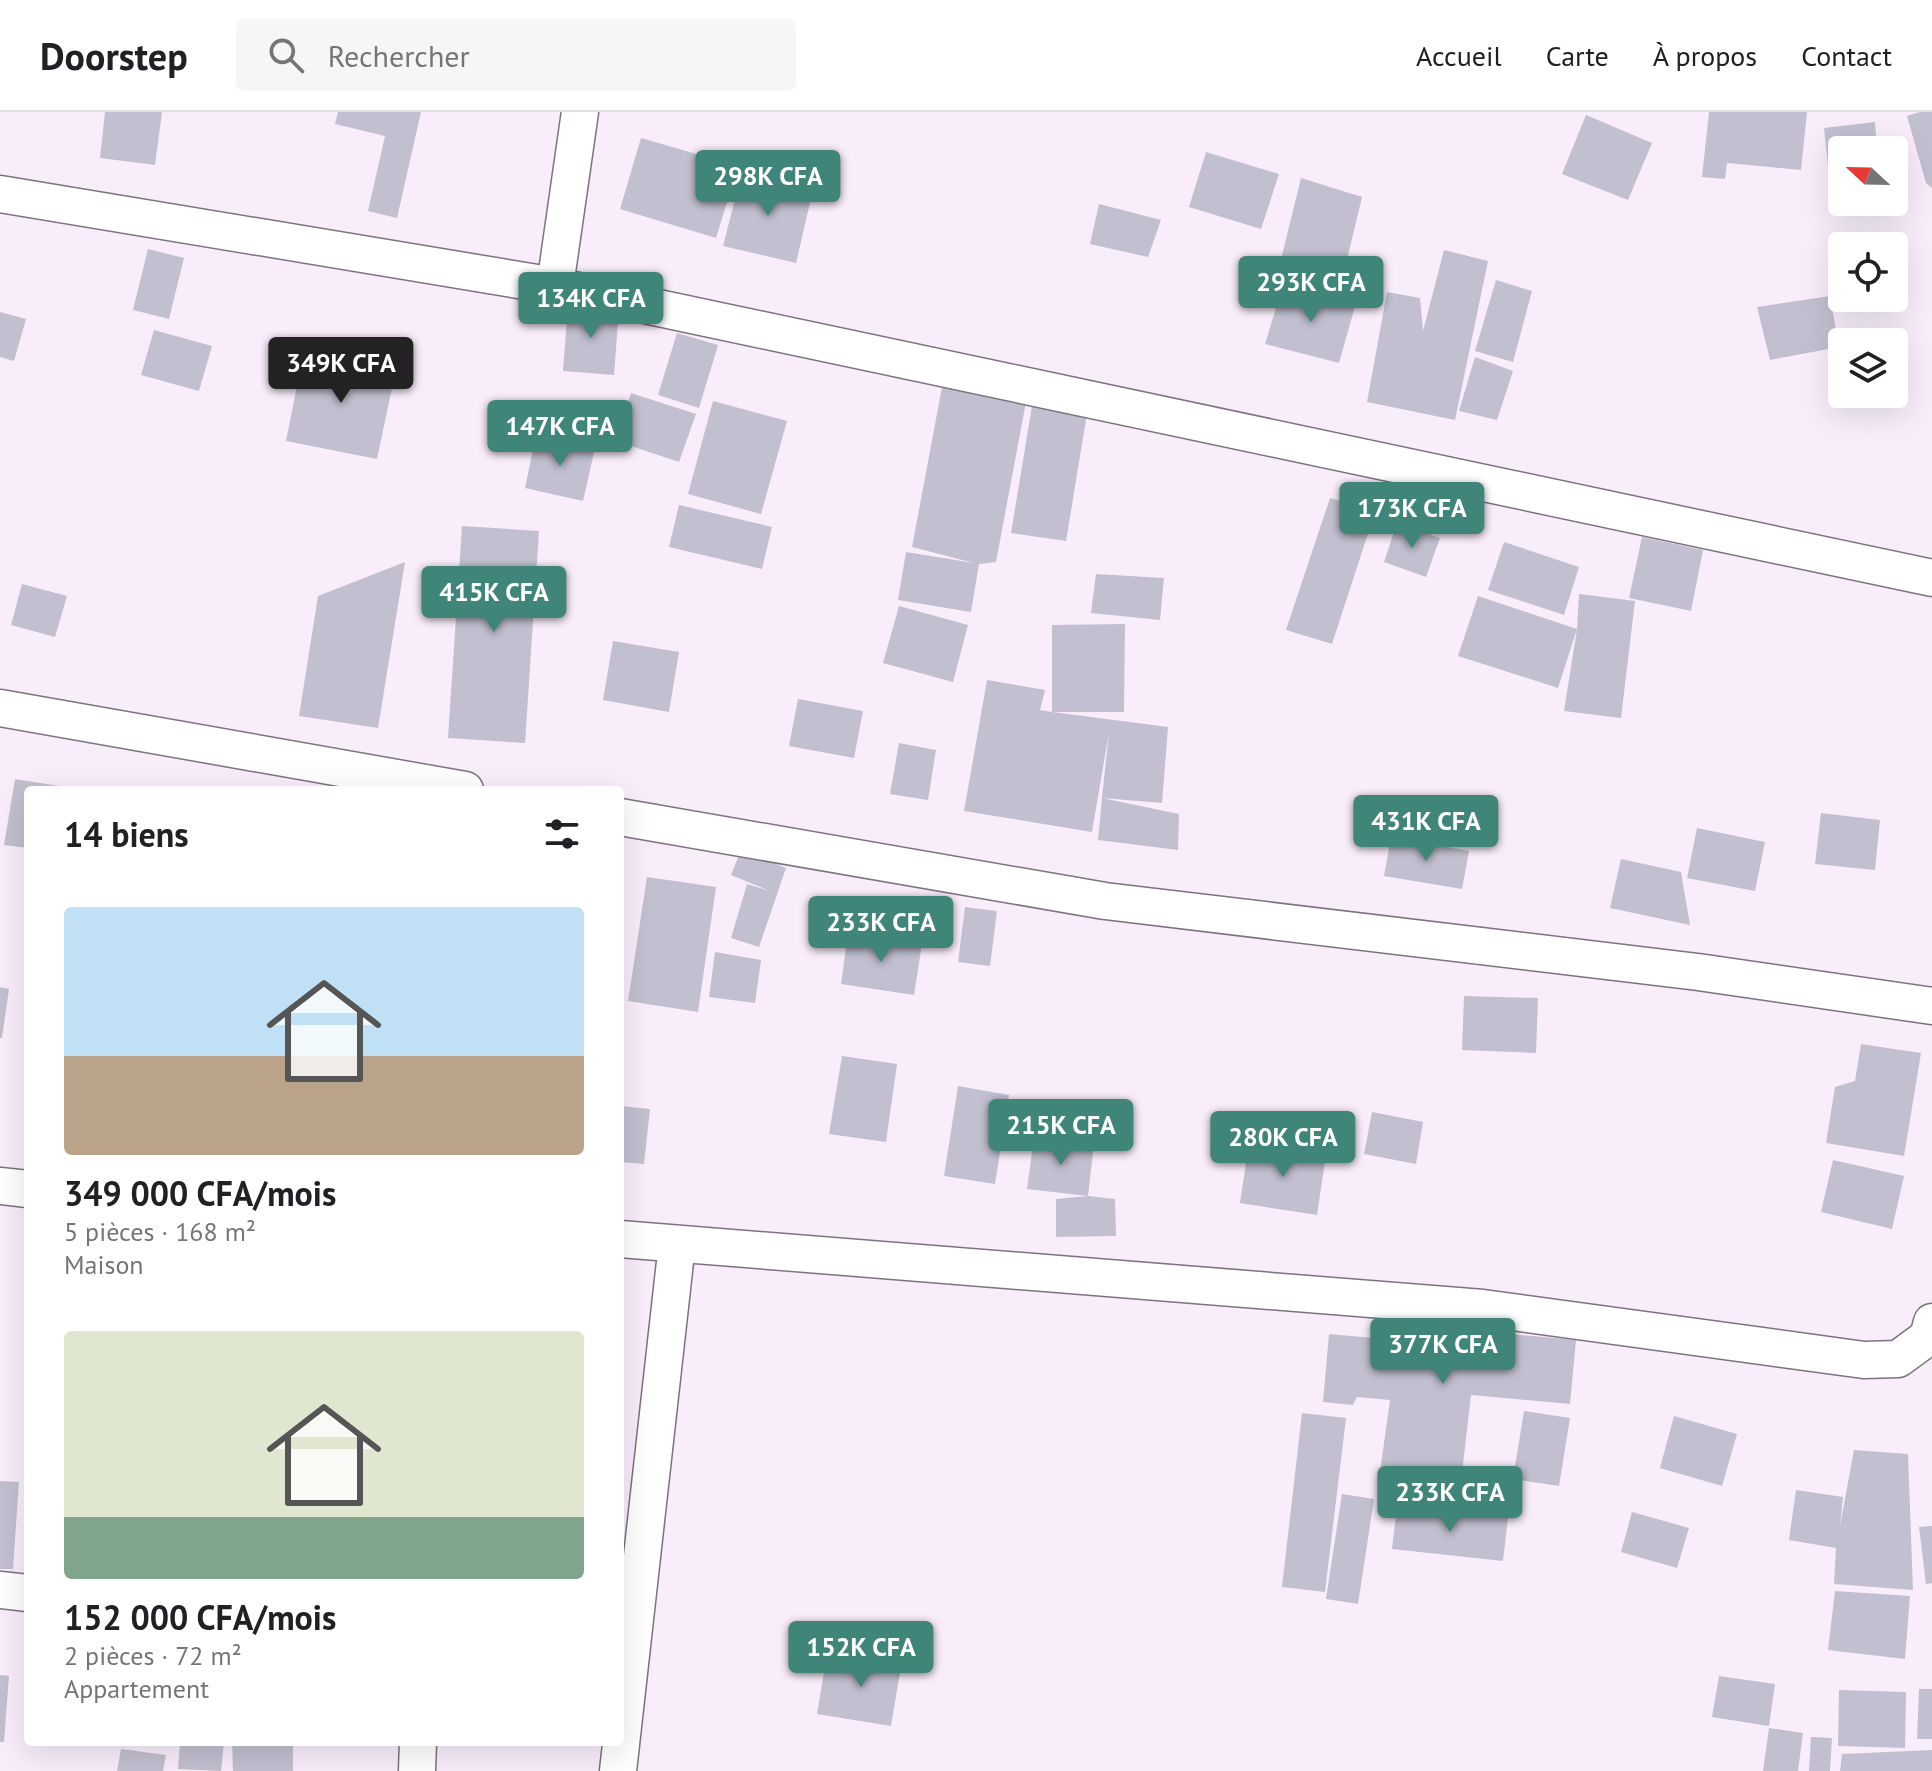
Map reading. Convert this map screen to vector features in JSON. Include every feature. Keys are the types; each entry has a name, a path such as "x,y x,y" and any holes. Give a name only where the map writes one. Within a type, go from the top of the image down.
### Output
{"street":[{"path":"555,286 580,112"},
{"path":"0,194 555,286 1932,578"},
{"path":"0,708 442,786"},
{"path":"624,818 1105,901 1698,972 1932,1006"},
{"path":"0,1186 24,1189"},
{"path":"624,1239 1483,1308 1864,1360 1898,1359 1928,1337 1932,1322"},
{"path":"624,1717 677,1244"},
{"path":"0,1590 24,1593"},
{"path":"417,1771 418,1746"},
{"path":"618,1771 621,1746"}],"building":[{"path":"105,112 162,112 155,165 100,158"},
{"path":"338,112 421,112 397,218 368,211 385,136 335,124"},
{"path":"1709,112 1807,112 1801,170 1727,163 1725,179 1702,177"},
{"path":"1932,112 1932,188 1926,183 1907,116"},
{"path":"1586,115 1652,143 1628,200 1562,174"},
{"path":"1875,122 1876,136 1828,136 1828,166 1824,128"},
{"path":"641,138 738,166 716,238 620,209"},
{"path":"1206,152 1279,174 1261,229 1189,207"},
{"path":"742,172 813,190 796,263 723,246"},
{"path":"1301,178 1362,197 1339,293 1277,276"},
{"path":"1099,204 1161,220 1148,257 1090,244"},
{"path":"148,249 184,258 169,319 133,310"},
{"path":"1444,250 1488,261 1455,420 1367,402 1387,292 1420,298 1423,331"},
{"path":"1496,280 1532,291 1513,362 1475,351"},
{"path":"1283,285 1356,303 1339,363 1265,344"},
{"path":"1828,296 1828,312 1833,312 1836,328 1828,328 1828,349 1770,360 1757,307"},
{"path":"568,306 619,309 614,375 563,371"},
{"path":"0,312 26,319 14,361 0,357"},
{"path":"154,330 212,346 199,391 141,375"},
{"path":"677,333 718,345 699,408 658,395"},
{"path":"304,351 396,369 377,459 286,441"},
{"path":"1475,357 1513,371 1497,420 1459,411"},
{"path":"942,387 1026,402 996,562 979,564 971,612 898,600 906,552 974,563 912,547"},
{"path":"631,393 696,414 679,462 616,441"},
{"path":"713,401 787,421 761,514 688,494"},
{"path":"1032,406 1087,414 1066,541 1011,533"},
{"path":"536,435 595,448 583,501 525,488"},
{"path":"1330,498 1375,512 1332,644 1286,630"},
{"path":"679,505 772,527 762,569 669,547"},
{"path":"1397,523 1440,538 1426,577 1384,562"},
{"path":"462,526 539,531 525,743 448,738"},
{"path":"1642,537 1703,550 1691,611 1629,598"},
{"path":"1504,542 1579,567 1564,615 1488,590"},
{"path":"405,562 378,728 299,716 318,596"},
{"path":"1096,574 1164,578 1160,620 1091,613"},
{"path":"22,584 67,596 55,637 11,625"},
{"path":"1579,594 1635,601 1621,718 1564,711 1577,629"},
{"path":"1478,596 1577,629 1558,688 1458,656"},
{"path":"899,606 968,625 953,682 883,663"},
{"path":"1125,624 1124,712 1052,712 1052,625"},
{"path":"613,641 679,652 669,712 603,700"},
{"path":"987,680 1045,690 1040,710 1168,727 1162,803 1102,798 1109,732 1092,832 964,811"},
{"path":"798,699 863,711 854,758 789,746"},
{"path":"899,743 936,750 928,800 890,794"},
{"path":"15,779 59,786 24,786 24,848 4,845"},
{"path":"1102,798 1179,814 1178,850 1098,840"},
{"path":"1821,813 1880,820 1875,870 1815,864"},
{"path":"1697,828 1765,842 1755,891 1687,878"},
{"path":"1391,837 1469,851 1462,889 1384,876"},
{"path":"741,850 786,868 759,947 731,938 747,884 770,891 731,875"},
{"path":"1621,859 1681,872 1690,925 1610,908"},
{"path":"647,877 716,887 698,1012 628,1001"},
{"path":"965,907 997,911 990,966 958,962"},
{"path":"848,933 922,944 914,995 841,984"},
{"path":"715,952 761,960 755,1003 709,997"},
{"path":"0,987 9,989 2,1038 0,1038"},
{"path":"1464,996 1538,998 1536,1053 1462,1050"},
{"path":"1861,1044 1921,1053 1904,1156 1826,1143 1835,1087 1855,1081"},
{"path":"842,1056 897,1064 886,1142 829,1134"},
{"path":"958,1086 1009,1095 995,1184 944,1176"},
{"path":"624,1106 650,1109 644,1164 624,1162"},
{"path":"1372,1112 1423,1122 1416,1164 1364,1154"},
{"path":"1034,1137 1094,1144 1088,1196 1027,1189"},
{"path":"1249,1143 1326,1155 1317,1215 1240,1203"},
{"path":"1833,1160 1904,1176 1892,1229 1821,1212"},
{"path":"1088,1196 1115,1199 1116,1236 1056,1237 1056,1199"},
{"path":"1400,1324 1576,1340 1570,1404 1471,1395 1461,1482 1380,1472 1390,1400 1357,1397 1353,1405 1323,1402 1329,1334 1396,1340"},
{"path":"1524,1411 1570,1418 1559,1486 1513,1479"},
{"path":"1302,1413 1346,1418 1325,1592 1282,1587"},
{"path":"1674,1416 1737,1434 1722,1486 1660,1468"},
{"path":"1854,1450 1908,1454 1913,1590 1834,1584 1836,1548 1789,1540 1796,1490 1843,1497 1840,1526"},
{"path":"0,1481 19,1482 13,1569 0,1569"},
{"path":"1342,1494 1374,1499 1358,1604 1326,1599"},
{"path":"1397,1506 1508,1518 1503,1561 1392,1549"},
{"path":"1632,1512 1689,1528 1677,1568 1621,1552"},
{"path":"1932,1526 1932,1583 1926,1584 1919,1527"},
{"path":"1835,1591 1910,1596 1905,1659 1828,1650"},
{"path":"850,1652 902,1661 891,1726 817,1714 826,1660 848,1664"},
{"path":"0,1675 9,1676 4,1742 0,1742"},
{"path":"1719,1676 1775,1684 1769,1726 1712,1717"},
{"path":"1919,1689 1932,1689 1932,1739 1917,1739"},
{"path":"1839,1690 1906,1692 1905,1748 1838,1746"},
{"path":"1769,1728 1803,1733 1798,1771 1763,1771"},
{"path":"1811,1737 1832,1738 1830,1771 1809,1771"},
{"path":"180,1746 224,1746 221,1771 178,1769"},
{"path":"232,1746 293,1746 293,1771 233,1771"},
{"path":"121,1749 166,1755 163,1771 117,1771"},
{"path":"1932,1750 1932,1771 1840,1771 1842,1754"}]}
